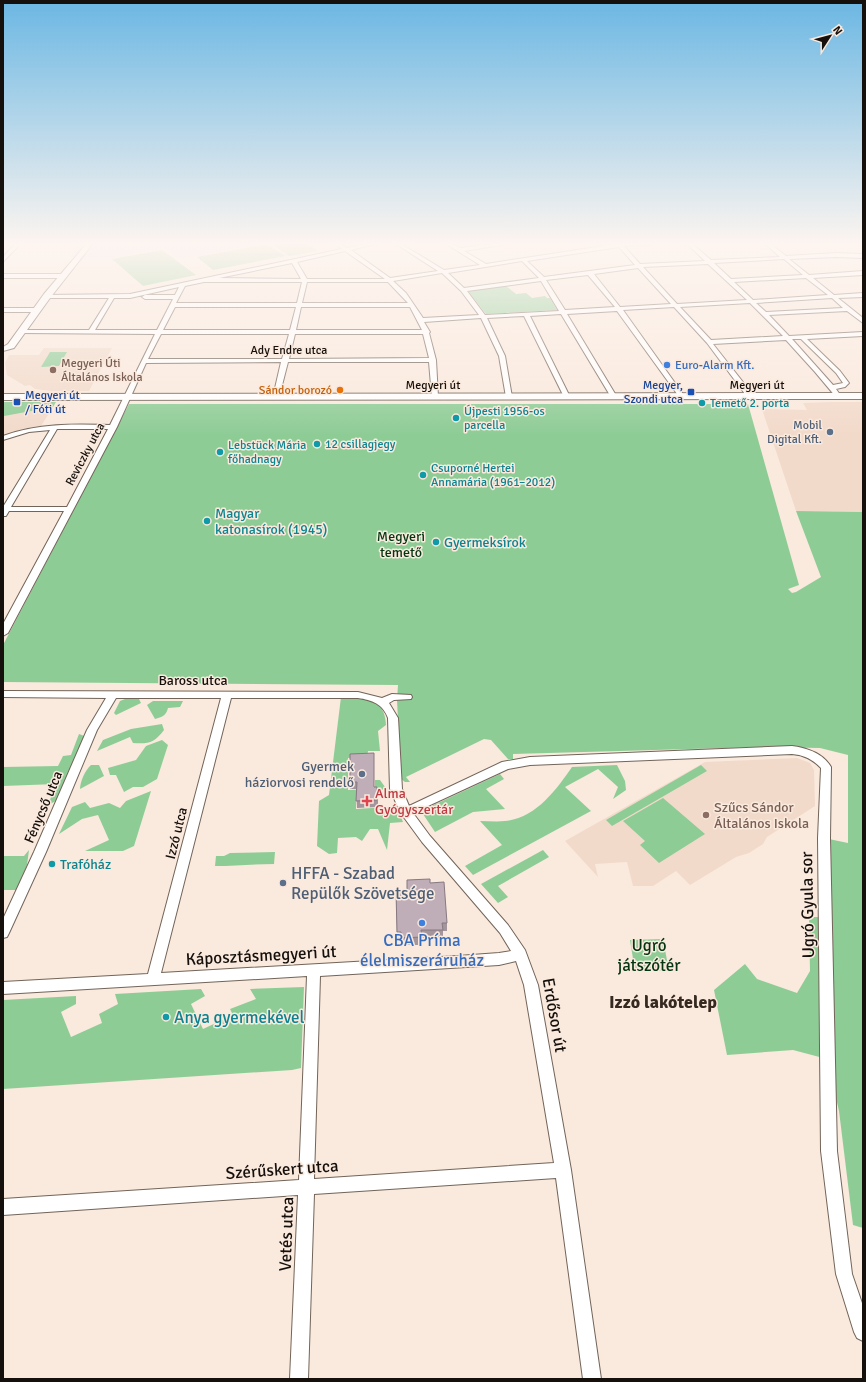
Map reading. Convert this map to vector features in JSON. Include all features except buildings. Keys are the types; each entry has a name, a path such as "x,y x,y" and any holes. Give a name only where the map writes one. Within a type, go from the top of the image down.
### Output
{"main road":[{"name":"Megyeri út","path":"3,398 276,396 863,396"}],"street":[{"path":"3,350 4,346 37,306"},
{"path":"3,350 11,346 37,306"},
{"path":"91,332 106,306"},
{"name":"Reviczky utca","path":"3,633 113,427 144,361 172,306"},
{"path":"276,396 300,306"},
{"path":"412,306 422,320 427,332 434,360 435,397"},
{"path":"476,306 483,316 502,356 509,397"},
{"path":"560,306 614,397"},
{"path":"422,320 648,306"},
{"path":"677,306 709,342 750,397"},
{"path":"757,306 838,396"},
{"path":"845,306 863,321"},
{"path":"619,308 682,397"},
{"path":"3,310 34,310"},
{"path":"764,314 849,310"},
{"path":"526,314 567,397"},
{"path":"20,332 427,332"},
{"path":"709,342 863,334"},
{"path":"802,337 838,372 846,383 843,386 831,387"},
{"name":"Ady Endre utca","path":"144,361 434,360"},
{"path":"3,438 36,429 113,427"},
{"path":"4,511 54,428"},
{"path":"4,511 68,509"},
{"name":"Baross utca","path":"3,694 358,695 371,696 382,702"},
{"name":"Fénycső utca","path":"3,933 40,852 92,730 113,694"},
{"name":"Izzó utca","path":"153,980 227,694"},
{"path":"382,702 392,697 407,697"},
{"name":"Erdősor út","path":"382,702 392,712 396,789 406,812 426,839 504,929 520,954 531,985 563,1170 592,1379"},
{"name":"Ugró Gyula sor","path":"406,812 506,765 530,760 792,750 808,752 820,760 826,767 824,838 829,1151 844,1274 863,1332"},
{"name":"Káposztásmegyeri út","path":"3,988 499,959 520,954"},
{"name":"Vetés utca","path":"299,1379 314,970"},
{"name":"Szérűskert utca","path":"3,1207 563,1170"}],"shaded area":[{"name":"Megyeri Úti Általános Iskola","path":"44,348 112,348 89,391 51,391 35,389 30,385 25,386 7,375 5,363 9,355 39,355"},
{"path":"863,402 863,512 796,511 762,409 807,410 803,403"},
{"path":"53,407 41,426 27,428 3,436 3,415"},
{"name":"Szűcs Sándor Általános Iskola","path":"797,758 810,763 814,770 815,806 767,837 763,844 749,853 736,857 690,885 676,871 653,886 633,886 627,862 595,864 598,877 565,841 705,762"}],"green space":[{"path":"480,306 555,306 557,310 486,314"},
{"path":"50,352 67,352 59,366 41,367"},
{"path":"3,402 56,402 53,407 4,416"},
{"name":"Megyeri temető","path":"129,404 748,404 799,585 788,589 792,593 821,577 796,511 863,512 863,1228 853,1225 839,1111 827,1059 793,1050 727,1055 714,990 745,964 757,979 797,993 810,971 809,917 825,917 824,838 848,843 848,755 820,748 761,747 513,754 513,759 508,759 491,740 484,739 406,777 410,782 405,782 401,779 397,700 398,685 3,682 3,645"},
{"path":"341,697 372,701 382,709 385,716 386,725 378,731 380,751 368,751 367,757 348,758 348,790 375,789 375,780 380,780 385,787 380,792 356,792 356,809 388,807 392,813 400,815 403,822 390,823 387,850 378,829 370,829 362,841 356,837 338,838 337,853 329,854 317,846 319,801 329,795"},
{"path":"125,699 139,699 141,703 116,715 114,713 120,701"},
{"path":"153,701 183,701 180,707 168,708 163,716 155,719 147,705"},
{"path":"162,724 164,730 151,742 133,743 130,737 97,751 103,740 131,729"},
{"path":"79,734 87,737 60,799 48,805 56,784 3,786 3,767 58,766 63,756 71,755"},
{"path":"162,740 168,745 157,779 143,787 133,787 124,792 116,775 110,775 108,768 136,760 146,746"},
{"path":"91,765 99,765 104,776 80,789 83,776"},
{"path":"617,765 625,781 626,790 613,799 618,787 598,769 565,787 591,811 473,875 465,866 502,845 480,821 505,821 526,815 544,802 572,767"},
{"path":"701,765 707,771 612,826 606,820"},
{"path":"500,774 504,779 486,789 505,809 473,812 435,832 421,811"},
{"path":"151,791 134,846 123,851 85,851 109,840 98,815 82,819 59,834 72,807 85,802 90,808 109,803 120,808 126,801"},
{"path":"663,798 705,834 659,863 640,845 645,841 623,821"},
{"path":"29,850 27,865 17,890 3,890 3,856 24,856"},
{"path":"543,850 549,857 498,886 508,897 498,903 481,884"},
{"path":"275,852 274,864 215,866 216,856 224,856 230,853"},
{"name":"Ugró játszótér","path":"663,939 669,971 635,971 630,940"},
{"path":"304,987 301,1068 292,1070 3,1089 3,1000 76,996 76,1004 61,1012 71,1037 102,1023 99,1014 118,1004 115,994 201,989 205,996 191,1004 203,1029 233,1015 230,1009 256,999 250,989"}],"place":[{"name":"Euro-Alarm Kft.","path":"667,365"},
{"name":"Megyeri Úti Általános Iskola","path":"53,370"},
{"name":"Sándor borozó","path":"340,390"},
{"name":"Megyer, Szondi utca","path":"691,392"},
{"name":"Megyeri út / Fóti út","path":"17,402"},
{"name":"Temető 2. porta","path":"702,403"},
{"name":"Újpesti 1956-os parcella","path":"456,418"},
{"name":"Mobil Digital Kft.","path":"830,432"},
{"name":"12 csillagjegy","path":"317,444"},
{"name":"Lebstück Mária főhadnagy","path":"220,452"},
{"name":"Csuporné Hertei Annamária (1961–2012)","path":"423,475"},
{"name":"Magyar katonasírok (1945)","path":"207,521"},
{"name":"Gyermeksírok","path":"436,542"},
{"name":"Gyermek háziorvosi rendelő","path":"362,774"},
{"name":"Alma Gyógyszertár","path":"367,801"},
{"name":"Szűcs Sándor Általános Iskola","path":"706,815"},
{"name":"Trafóház","path":"52,864"},
{"name":"HFFA - Szabad Repülők Szövetsége","path":"283,883"},
{"name":"CBA Príma élelmiszeráruház","path":"422,923"},
{"name":"Anya gyermekével","path":"166,1017"}],"district":[{"name":"Izzó lakótelep","path":"663,1002"}]}
